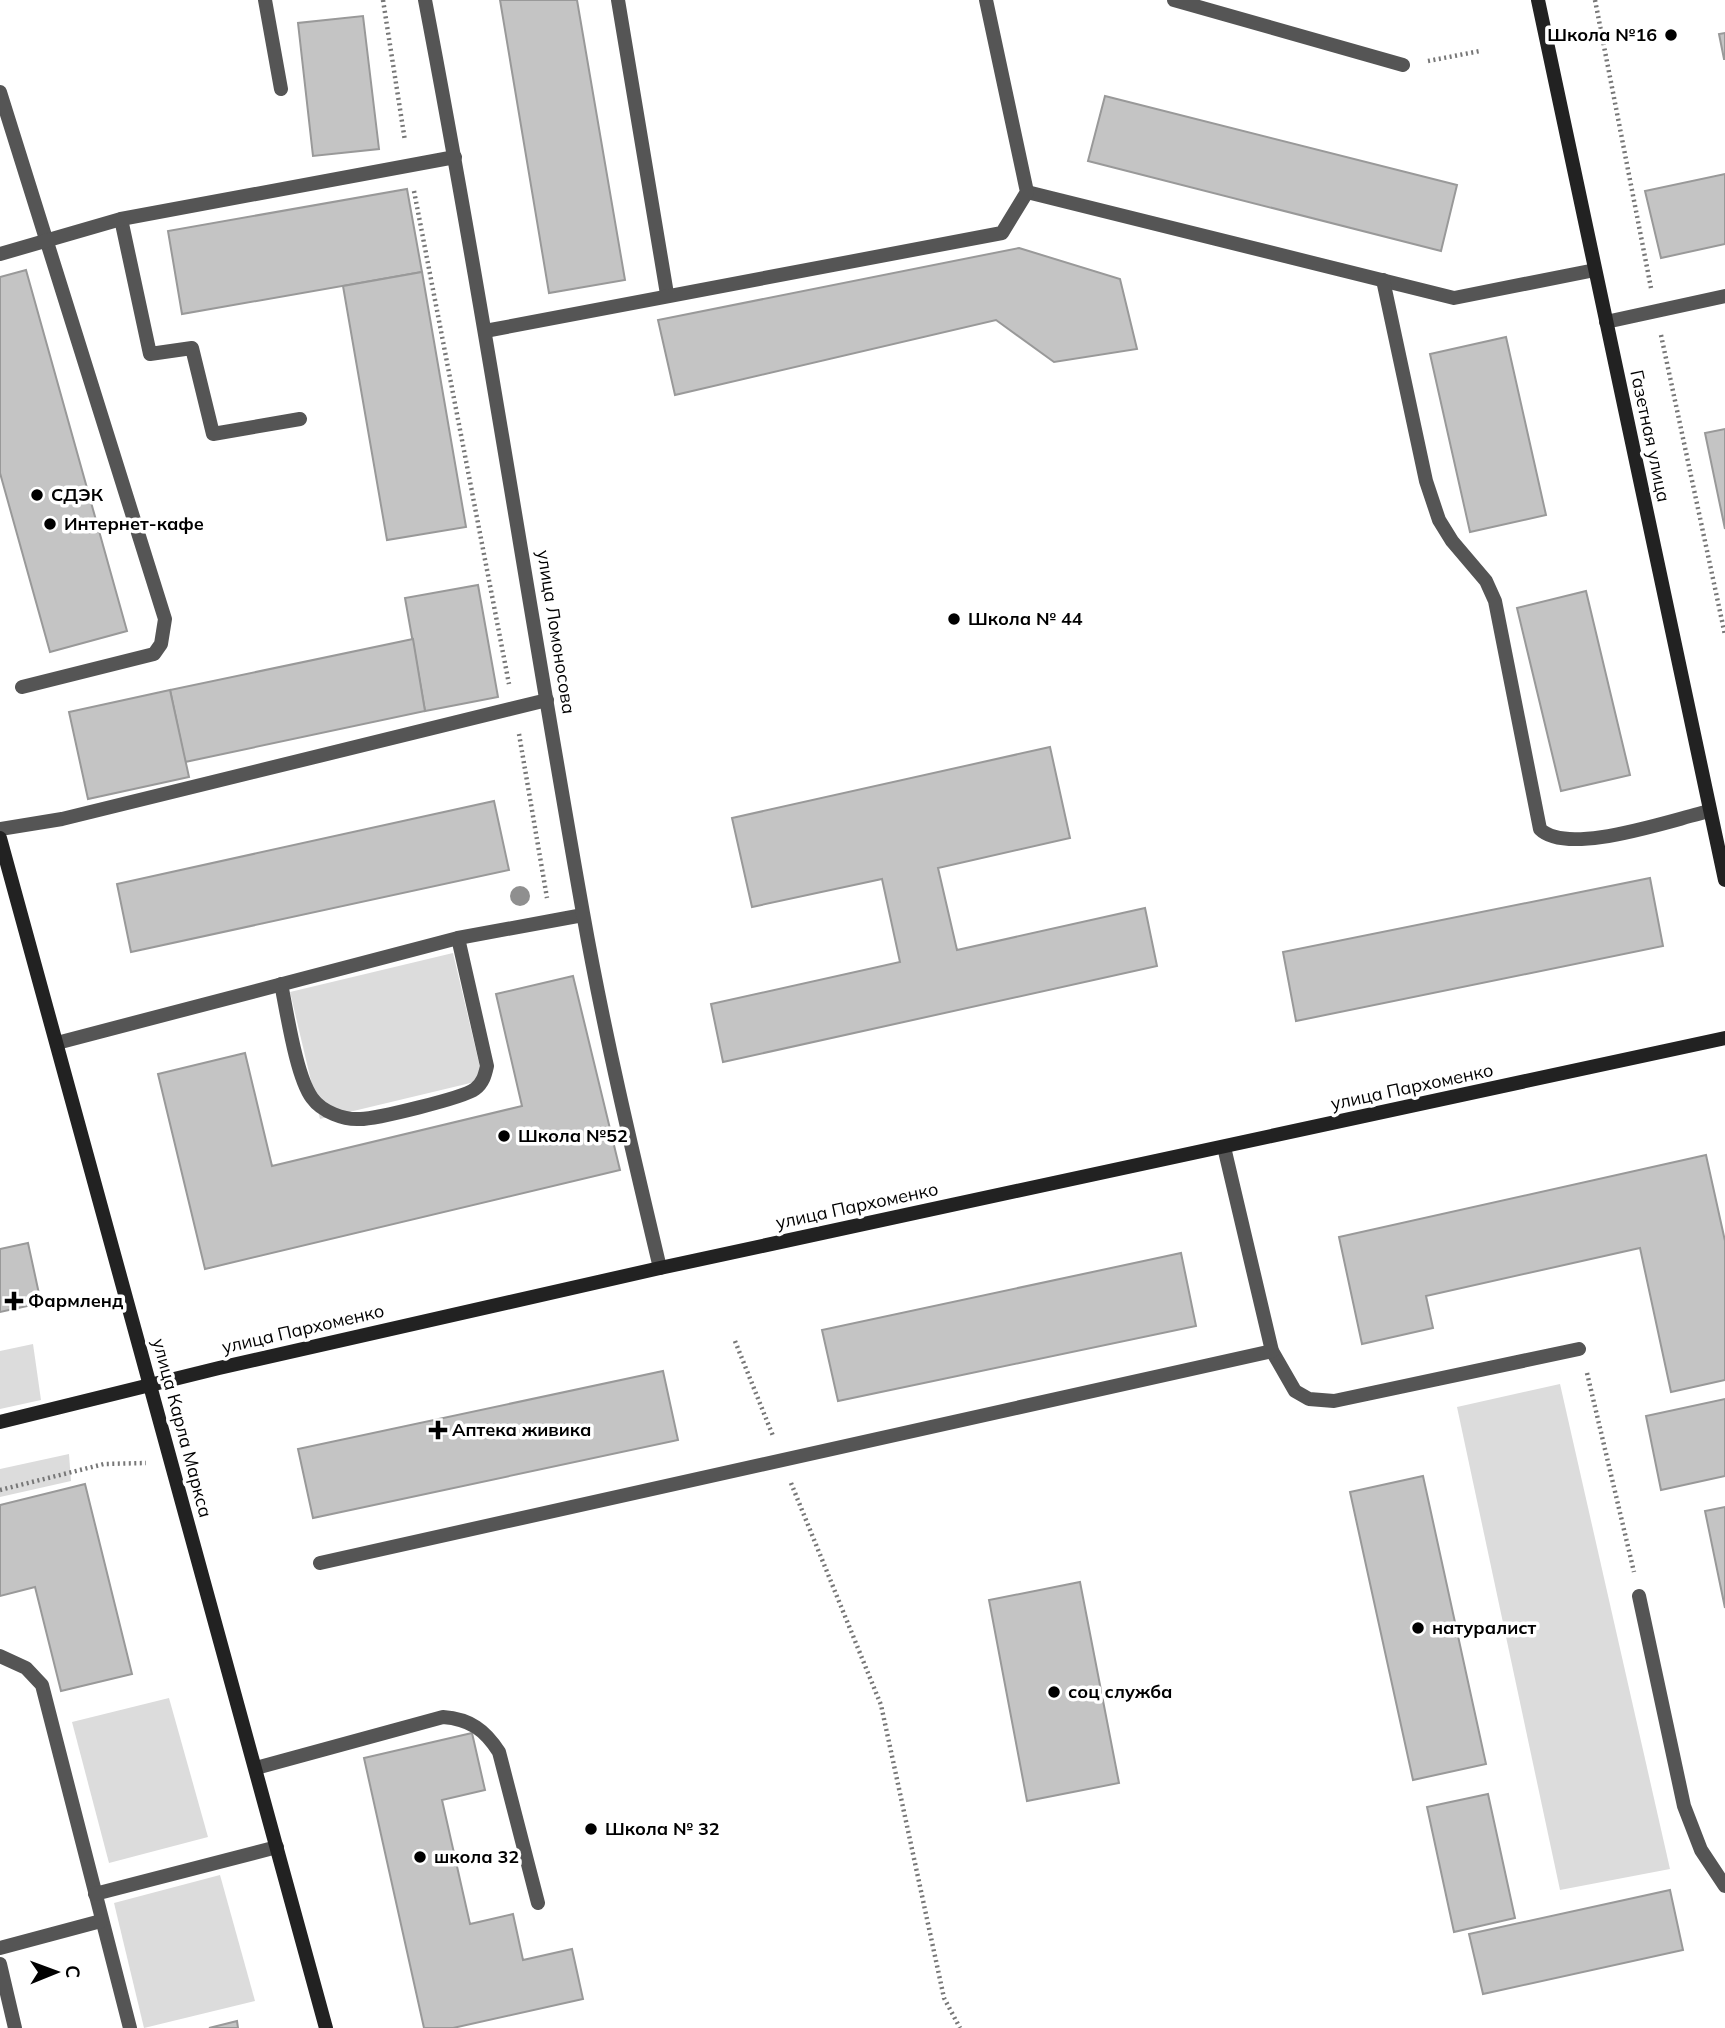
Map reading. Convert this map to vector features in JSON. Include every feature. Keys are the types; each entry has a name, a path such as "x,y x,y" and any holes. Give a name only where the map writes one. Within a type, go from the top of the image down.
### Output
{"main road":[{"name":"Газетная улица","path":"1538,0 1725,880"},
{"name":"улица Карла Маркса","path":"0,838 153,1386 326,2028"},
{"name":"улица Пархоменко","path":"0,1422 219,1368 660,1268 1725,1038"}],"street":[{"path":"265,0 281,89"},
{"name":"улица Ломоносова","path":"425,0 455,157 583,915 626,1126 660,1268"},
{"path":"618,0 667,294"},
{"path":"485,331 667,294 1002,233 1027,192 986,0"},
{"path":"1174,0 1403,65"},
{"path":"0,92 162,606 165,632 154,654 22,687"},
{"path":"0,254 121,219 455,157"},
{"path":"1027,192 1454,298 1595,270"},
{"path":"121,219 150,354 192,348 213,434 300,419"},
{"path":"1382,280 1426,481 1435,507 1452,541 1486,581 1495,601 1540,829 1546,835 1560,840 1588,840 1710,811"},
{"path":"1606,322 1725,296"},
{"path":"0,829 62,819 547,701"},
{"path":"57,1043 458,939 583,915"},
{"path":"281,984 302,1074 312,1098 324,1109 340,1117 361,1120 465,1094 484,1079 487,1066 458,939"},
{"path":"1224,1147 1272,1351 1295,1391 1320,1402 1579,1349"},
{"path":"320,1563 1272,1351"},
{"path":"1639,1596 1684,1807 1701,1850 1725,1885"},
{"path":"0,1656 26,1668 42,1685 130,2028"},
{"path":"256,1768 443,1717 460,1718 489,1735 499,1752 538,1903"},
{"path":"95,1894 277,1847"},
{"path":"0,1948 101,1921"},
{"path":"0,1964 15,2028"}],"path":[{"path":"383,0 408,164 514,708 551,921"},
{"path":"1403,65 1480,51"},
{"path":"735,1341 881,1704 944,1997 960,2028"},
{"path":"1579,1349 1597,1408 1639,1596"},
{"path":"0,1490 104,1464 172,1463"}],"shaded area":[{"path":"453,953 483,1080 320,1119 290,992"},
{"path":"33,1344 41,1400 0,1409 0,1351"},
{"path":"1560,1384 1670,1869 1560,1890 1457,1407"},
{"path":"69,1454 71,1481 0,1497 0,1469"},
{"path":"169,1698 208,1837 109,1863 72,1722"},
{"path":"220,1875 255,2001 144,2028 114,1903"}],"building":[{"path":"500,0 577,0 625,280 549,293"},
{"path":"363,16 379,149 313,156 298,23"},
{"path":"1725,33 1725,59 1724,59 1719,34"},
{"path":"1105,96 1457,185 1441,251 1088,161"},
{"path":"1725,174 1725,244 1661,258 1645,191"},
{"path":"407,189 422,272 182,314 168,231"},
{"path":"1019,248 1120,279 1137,349 1054,362 996,320 675,395 658,320"},
{"path":"26,270 127,631 50,652 0,473 0,277"},
{"path":"422,272 466,527 387,540 343,286"},
{"path":"1506,337 1546,515 1470,532 1430,354"},
{"path":"1725,429 1725,529 1705,433"},
{"path":"478,585 498,697 425,711 405,598"},
{"path":"1586,591 1630,775 1561,791 1517,608"},
{"path":"413,639 425,711 185,762 170,690"},
{"path":"170,690 189,777 88,799 69,712"},
{"path":"1050,747 1070,838 938,868 957,950 1145,908 1157,966 723,1062 711,1004 900,962 882,879 752,907 732,818"},
{"path":"494,801 509,870 131,952 117,884"},
{"path":"1650,878 1663,946 1296,1021 1283,952"},
{"name":"Школа №52","path":"573,976 620,1170 205,1269 158,1074 245,1053 272,1166 522,1106 496,994"},
{"path":"1706,1155 1725,1241 1725,1380 1671,1392 1640,1248 1426,1296 1433,1328 1362,1344 1339,1237"},
{"path":"28,1243 41,1303 0,1312 0,1249"},
{"path":"1181,1253 1196,1326 838,1401 822,1330"},
{"path":"663,1371 678,1440 313,1518 298,1449"},
{"path":"1725,1399 1725,1476 1661,1490 1646,1416"},
{"name":"натуралист","path":"1423,1476 1486,1764 1413,1780 1350,1492"},
{"path":"85,1484 132,1674 61,1691 35,1587 0,1596 0,1505"},
{"path":"1725,1507 1725,1608 1705,1511"},
{"name":"соц служба","path":"1080,1582 1119,1783 1027,1801 989,1600"},
{"name":"школа 32","path":"472,1733 485,1790 442,1800 470,1924 513,1914 523,1960 572,1949 583,1999 453,2028 424,2028 364,1758"},
{"path":"1488,1794 1515,1918 1454,1932 1427,1807"},
{"path":"1670,1890 1683,1950 1483,1994 1469,1934"},
{"path":"237,2021 238,2028 209,2028"}],"place":[{"name":"Школа №16","path":"1671,35"},
{"name":"СДЭК","path":"37,495"},
{"name":"Интернет-кафе","path":"50,524"},
{"name":"Школа № 44","path":"954,619"},
{"name":"Школа №52","path":"504,1136"},
{"name":"Фармленд","path":"14,1301"},
{"name":"Аптека живика","path":"438,1430"},
{"name":"натуралист","path":"1418,1628"},
{"name":"соц служба","path":"1054,1692"},
{"name":"Школа № 32","path":"591,1829"},
{"name":"школа 32","path":"420,1857"}]}
